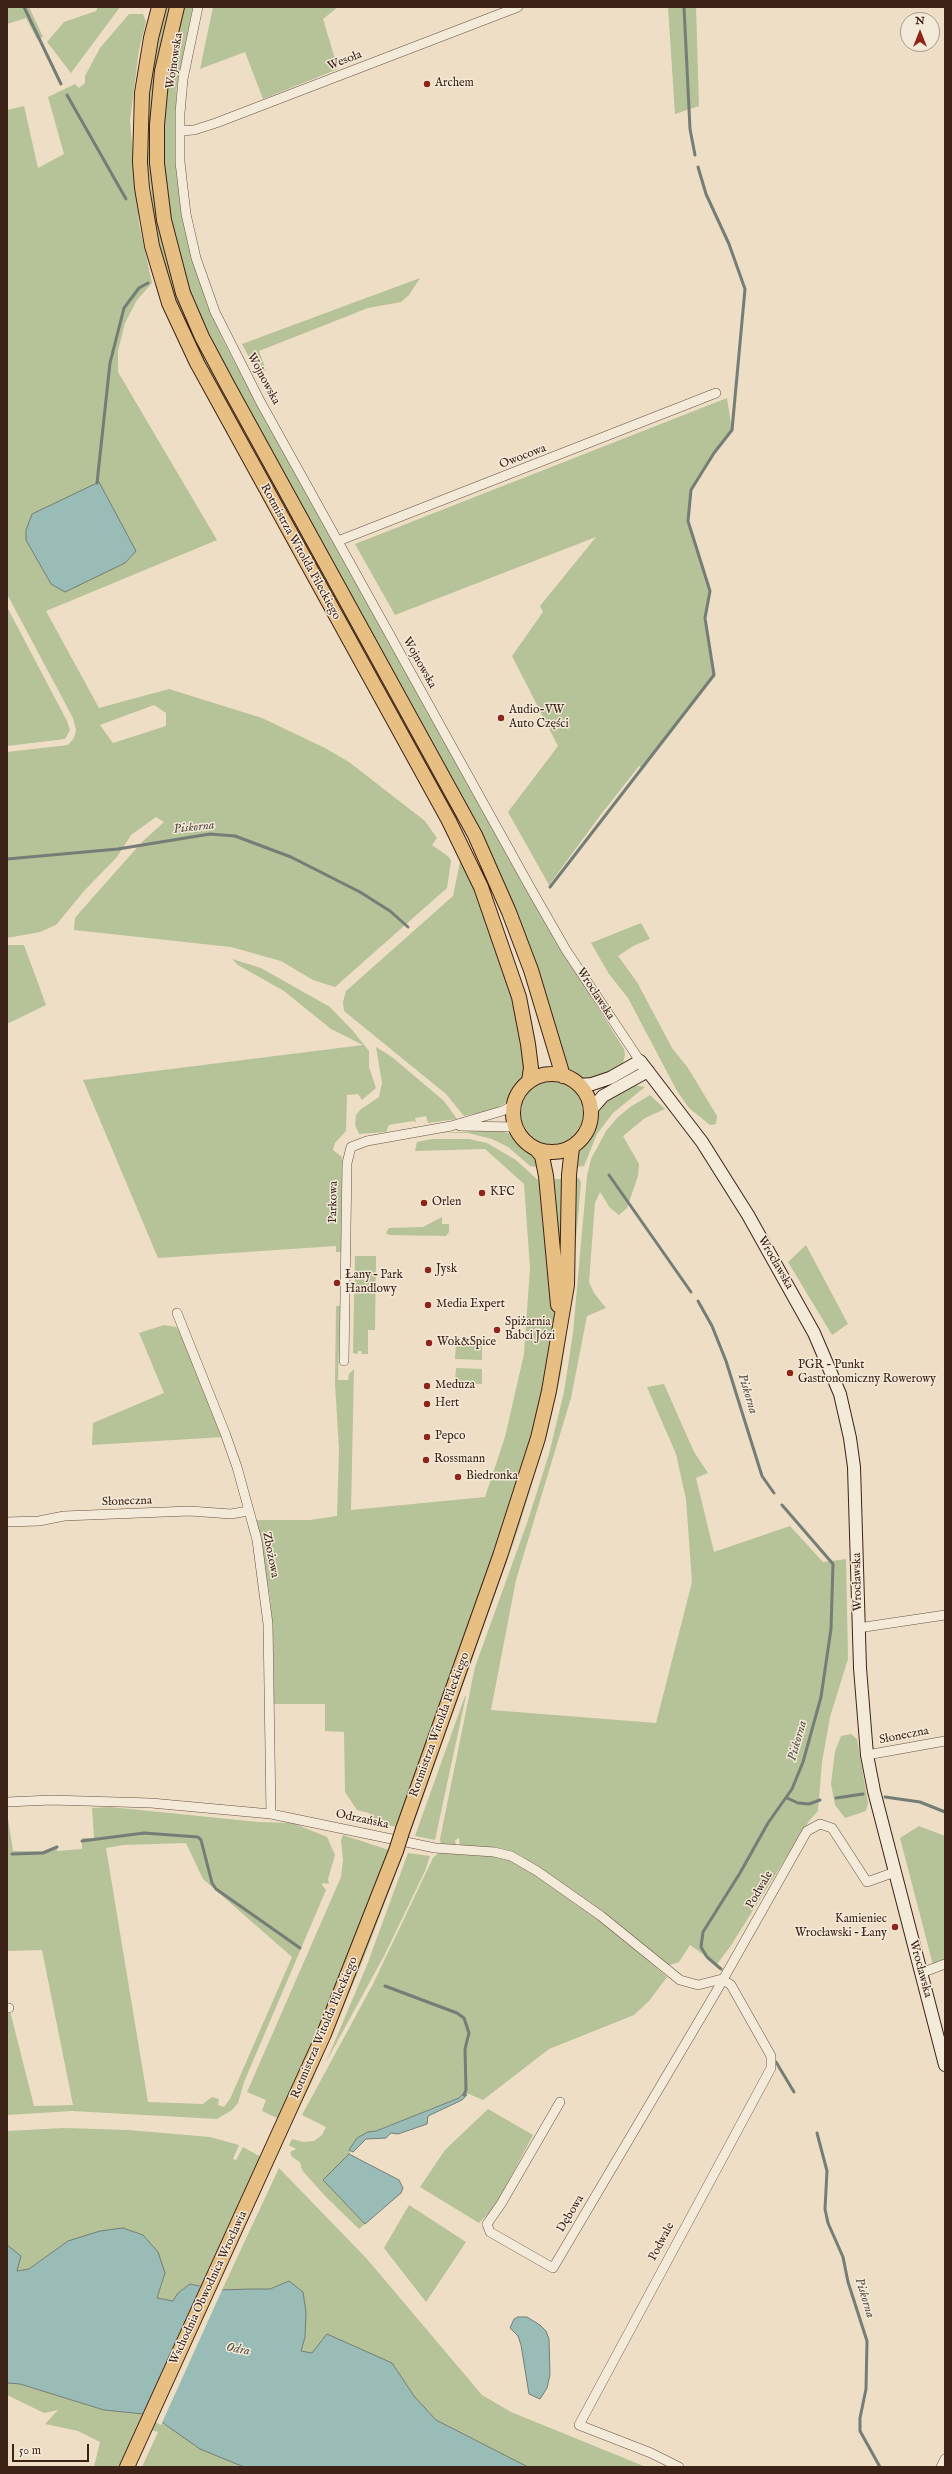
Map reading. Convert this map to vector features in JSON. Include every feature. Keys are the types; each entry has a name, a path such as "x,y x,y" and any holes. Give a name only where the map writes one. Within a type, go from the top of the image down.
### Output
{"main road":[{"name":"Rotmistrza Witolda Pileckiego","path":"159,7 151,38 142,93 140,162 142,188 152,246 169,303 204,377 416,761 481,887 519,997 531,1068 529,1081"},
{"name":"Rotmistrza Witolda Pileckiego","path":"177,7 162,71 157,125 157,163 164,220 183,293 202,337 226,384 475,835 509,912 531,970 563,1076"},
{"path":"578,1085 592,1084 610,1078 640,1061"},
{"name":"Wrocławska","path":"640,1061 702,1142 748,1215 814,1334 840,1394 850,1438 854,1467 858,1628 862,1703 867,1756 945,2066"},
{"path":"590,1110 603,1096 648,1071"},
{"path":"545,1075 563,1076 578,1085 587,1097 590,1110 586,1131 572,1147 554,1152 537,1150 523,1140 516,1127 514,1105 520,1091 529,1081 545,1075"},
{"name":"Rotmistrza Witolda Pileckiego","path":"290,2110 354,1961 396,1851 530,1468 549,1391 567,1285 569,1158 572,1147"},
{"name":"Rotmistrza Witolda Pileckiego","path":"537,1150 542,1156 546,1176 559,1330"},
{"name":"Wschodnia Obwodnica Wrocławia","path":"127,2467 290,2110"}],"street":[{"name":"Wojnowska","path":"198,7 183,79 180,132 180,162 186,214 196,258 215,312 233,350 442,729"},
{"name":"Wesoła","path":"180,132 194,130 216,123 518,7"},
{"name":"Owocowa","path":"338,541 716,393"},
{"name":"Wrocławska","path":"442,729 566,950 640,1061"},
{"path":"451,1126 502,1111 514,1105"},
{"path":"451,1126 516,1127"},
{"name":"Parkowa","path":"344,1361 347,1163 351,1147 367,1141 451,1126"},
{"name":"Zbożowa","path":"177,1313 237,1467 256,1540 267,1605 271,1814"},
{"name":"Słoneczna","path":"7,1522 39,1521 64,1516 190,1511 231,1514 248,1511"},
{"path":"858,1628 945,1615"},
{"name":"Słoneczna","path":"867,1756 945,1740"},
{"name":"Odrzańska","path":"7,1802 50,1800 151,1803 271,1814 435,1848 494,1852 511,1856 537,1871 601,1916 672,1975 690,1985 704,1985 722,1979"},
{"name":"Podwale","path":"679,2467 651,2453 579,2425 771,2068 772,2062 767,2048 731,1985 722,1979 807,1831 820,1824 826,1824 839,1836 867,1882 895,1872"},
{"path":"921,1973 945,1964"},
{"name":"Dębowa","path":"560,2102 501,2204 487,2224 490,2232 553,2268 722,1979"},
{"path":"940,2467 945,2459"}],"green space":[{"path":"7,7 29,7 43,37 37,39 26,18 7,24"},
{"path":"98,7 120,7 71,73 47,42 64,22 96,11"},
{"path":"166,7 170,7 157,61 152,107 150,156 159,229 178,296 458,817 455,820 211,378 181,314 168,281 155,225 146,147 149,89 155,53"},
{"path":"183,7 193,7 177,85 175,119 176,171 187,239 207,305 225,344 259,408 549,930 624,1049 625,1055 622,1067 593,1080 582,1079 566,1070 520,921 501,874 433,744 234,384 192,298 171,227 164,178 163,142 165,93 172,50"},
{"path":"213,7 338,7 323,19 338,69 263,99 245,52 200,69"},
{"path":"668,7 696,7 699,106 675,114"},
{"path":"129,14 143,14 146,22 139,50 130,121 139,224 152,283 137,300 125,323 118,351 118,372 217,540 46,611 99,708 169,689 262,718 325,748 349,762 425,821 437,838 432,845 449,857 451,861 447,888 335,987 313,980 281,961 231,947 74,930 75,918 80,912 142,842 164,822 156,817 131,835 117,857 84,891 56,925 40,932 7,938 7,752 68,745 74,738 76,730 73,718 7,594 7,110 24,106 38,168 64,154 48,97 75,84 79,88 85,83 85,76 100,48","holes":["154,705 166,713 166,726 113,743 100,725"]},
{"path":"420,278 409,295 401,302 368,308 259,351 266,370 258,374 242,344"},
{"path":"727,398 732,430 714,453 691,490 688,521 710,591 705,618 714,675 642,768 639,766 549,885 508,812 558,746 512,656 543,612 540,606 596,537 395,615 355,544"},
{"path":"7,607 67,721 70,730 65,739 7,746"},
{"path":"461,857 473,883 519,1015 524,1057 524,1072 508,1101 493,1110 464,1116 446,1094 344,1011 343,1002 346,991 453,896"},
{"path":"641,923 650,939 633,946 618,956 637,982 672,1048 688,1068 717,1116 716,1124 710,1125 689,1108 677,1091 628,998 609,974 591,943"},
{"path":"7,945 24,945 46,1005 7,1024"},
{"path":"232,959 261,968 330,1007 353,1031 369,1051 369,1067 376,1088 362,1100 358,1094 347,1095 346,1131 335,1143 333,1150 342,1157 341,1252 336,1252 336,1246 158,1258 83,1080 363,1045 331,1029 284,991 238,965"},
{"path":"376,1047 392,1057 444,1101 457,1119 428,1123 426,1116 415,1118 416,1122 413,1121 389,1125 386,1132 359,1134 355,1125 356,1115 360,1110 379,1097 382,1083"},
{"path":"552,1082 564,1085 574,1091 580,1101 583,1113 580,1125 574,1135 564,1141 552,1144 540,1141 530,1135 524,1125 521,1113 524,1101 530,1091 540,1085"},
{"path":"634,1085 645,1087 613,1113 597,1134 584,1166 576,1167 578,1150 593,1129 600,1105"},
{"path":"650,1095 665,1109 645,1118 623,1136 639,1164 638,1176 627,1208 619,1215 610,1208 600,1192 595,1203 589,1282 594,1293 606,1308 587,1316 571,1398 516,1580 491,1710 656,1723 692,1582 686,1499 676,1454 647,1387 664,1384 694,1452 708,1473 696,1478 714,1552 790,1526 823,1562 846,1559 848,1659 830,1717 822,1762 818,1811 809,1821 730,1947 717,1964 690,1945 679,1962 667,1966 596,1907 520,1855 505,1849 460,1846 459,1838 455,1840 456,1845 441,1845 440,1839 475,1667 527,1523 549,1454 564,1392 573,1333 587,1176 591,1159 606,1131 617,1118 630,1107"},
{"path":"498,1130 511,1134 521,1145 533,1154 541,1168 530,1166 508,1147 492,1139 468,1133 441,1133"},
{"path":"432,1139 469,1139 487,1143 516,1160 538,1180 542,1180 554,1285 554,1319 542,1397 527,1457 495,1554 397,1827 378,1823 369,1813 357,1810 345,1792 344,1732 325,1731 325,1704 274,1704 273,1631 270,1596 256,1520 310,1520 337,1516 339,1449 335,1384 336,1306 340,1306 338,1380 348,1380 349,1374 354,1369 351,1510 485,1497 505,1437 524,1354 530,1268 524,1184 485,1149 415,1151 417,1142"},
{"path":"579,1178 581,1183 570,1308 561,1373 548,1431 518,1530 411,1831 409,1830 535,1470 575,1179"},
{"path":"550,1179 563,1179 563,1282"},
{"path":"442,1217 442,1224 449,1224 449,1232 446,1236 389,1235 386,1233 389,1228 423,1227"},
{"path":"806,1245 848,1324 832,1335 788,1262"},
{"path":"355,1256 376,1256 375,1330 368,1330 368,1354 362,1354 361,1351 358,1351 358,1354 353,1353"},
{"path":"164,1325 176,1327 183,1334 223,1437 92,1445 93,1423 164,1393 139,1333"},
{"path":"456,1344 482,1344 482,1360 455,1359"},
{"path":"456,1368 482,1369 482,1384 455,1383"},
{"path":"465,1696 435,1840 415,1836"},
{"path":"851,1734 857,1739 868,1803 866,1811 845,1818 835,1805 831,1784 835,1751 841,1736"},
{"path":"110,1807 258,1822 293,1823 327,1837 335,1855 328,1879 329,1884 323,1883 322,1885 326,1890 244,2082 238,2103 232,2110 217,2119 72,2111 7,2115 7,2011 10,2011 34,2106 73,2105 42,1950 7,1951 7,1812 13,1851 43,1851 57,1846 57,1851 82,1849 82,1838 94,1838 92,1808","holes":["186,1843 203,1879 292,1957 230,2099 224,2107 218,2105 219,2099 212,2097 203,2104 148,2102 106,1848 123,1845"]},
{"path":"919,1826 945,1836 945,1960 933,1965 900,1838"},
{"path":"343,1835 389,1850 326,2010 279,2119 262,2111 266,2100 247,2092 341,1877 343,1860 341,1840"},
{"path":"401,1852 403,1853 363,1960 313,2079 297,2112 361,1959"},
{"path":"408,1853 430,1856 425,1871 384,1956 326,2062 367,1965"},
{"path":"438,1853 505,1857 529,1871 607,1925 667,1977 649,2001 634,2015 549,2049 483,2100 469,2094 463,2094 459,2098 357,2138 349,2154 324,2180 365,2224 359,2229 325,2196 302,2170 300,2162 292,2157 290,2152 296,2149 289,2145 292,2139 303,2142 314,2141 322,2135 326,2127 302,2115 373,1984 433,1858"},
{"path":"488,2109 533,2135 495,2207 479,2223 420,2187 445,2150"},
{"path":"64,2128 128,2130 210,2137 239,2145 233,2159 236,2160 243,2147 261,2157 201,2286 190,2284 178,2293 173,2301 157,2298 165,2273 68,2241 29,2269 16,2271 7,2245 7,2131"},
{"path":"279,2168 367,2259 482,2395 511,2412 646,2467 528,2467 436,2420 414,2396 392,2363 300,2351 305,2337 289,2281 270,2289 222,2290"},
{"path":"409,2205 466,2242 426,2302 384,2248"},
{"path":"7,2383 20,2384 104,2410 144,2414 244,2467 142,2467 158,2432 138,2426 120,2467 94,2467 100,2442 78,2431 45,2424 58,2410 44,2413 7,2395"}],"water":[{"path":"99,482 136,551 125,563 65,592 51,584 26,540 26,530 32,514"},
{"path":"463,2094 467,2095 462,2100 428,2116 427,2124 398,2134 391,2133 386,2138 366,2139 353,2152 349,2150 357,2138 368,2132 376,2131 459,2098"},
{"path":"349,2154 399,2180 403,2188 401,2193 365,2224 323,2180"},
{"name":"Odra","path":"123,2228 143,2235 158,2252 165,2273 157,2298 173,2301 178,2293 190,2284 218,2290 270,2289 289,2281 303,2292 306,2312 305,2337 301,2351 312,2353 327,2334 392,2363 414,2396 436,2420 528,2467 244,2467 200,2449 163,2423 144,2414 104,2410 20,2384 7,2383 7,2245 21,2256 17,2271 29,2269 68,2241 100,2231"},
{"path":"518,2317 527,2317 540,2325 546,2331 549,2339 550,2375 547,2388 540,2399 529,2394 521,2345 518,2336 510,2328 514,2319"}],"pier":[{"path":"202,2284 223,2288 161,2425 143,2416"}],"waterway":[{"path":"24,7 61,84"},
{"path":"684,7 690,129 695,155"},
{"path":"67,95 126,199"},
{"path":"550,887 714,675 705,618 710,591 688,521 691,490 714,453 732,430 745,289 729,244 706,194 698,167"},
{"path":"97,483 110,363 124,308 139,288 148,283"},
{"name":"Piskorna","path":"7,859 118,849 210,834 235,836 291,857 360,892 390,911 408,927"},
{"name":"Piskorna","path":"609,1175 691,1292"},
{"name":"Piskorna","path":"698,1301 712,1326 726,1361 762,1476 774,1493"},
{"name":"Piskorna","path":"721,1969 707,1957 701,1947 703,1932 740,1873 768,1823 792,1789 803,1762 821,1697 831,1629 833,1564 782,1505"},
{"path":"836,1798 863,1794"},
{"path":"885,1797 920,1802 945,1812"},
{"path":"787,1798 798,1803 809,1804 820,1800"},
{"path":"82,1841 144,1833 198,1837 201,1840 212,1883 216,1889 300,1948"},
{"path":"12,1854 43,1853 57,1847"},
{"path":"385,1986 457,2013 464,2018 469,2033 465,2049 466,2090 464,2095"},
{"name":"Piskorna","path":"776,2062 794,2092"},
{"name":"Piskorna","path":"817,2133 827,2171 825,2209 828,2223 843,2257 848,2282 867,2341 866,2389 860,2418 860,2431 880,2467"}],"place":[{"name":"Archem","path":"427,84"},
{"name":"Audio-VW Auto Części","path":"501,718"},
{"name":"KFC","path":"482,1193"},
{"name":"Orlen","path":"424,1203"},
{"name":"Jysk","path":"428,1270"},
{"name":"Łany – Park Handlowy","path":"337,1283"},
{"name":"Media Expert","path":"428,1305"},
{"name":"Spiżarnia Babci Józi","path":"497,1330"},
{"name":"Wok&Spice","path":"429,1343"},
{"name":"PGR - Punkt Gastronomiczny Rowerowy","path":"790,1373"},
{"name":"Meduza","path":"427,1386"},
{"name":"Hert","path":"427,1404"},
{"name":"Pepco","path":"427,1437"},
{"name":"Rossmann","path":"426,1460"},
{"name":"Biedronka","path":"458,1477"},
{"name":"Kamieniec Wrocławski – Łany","path":"895,1927"}]}
